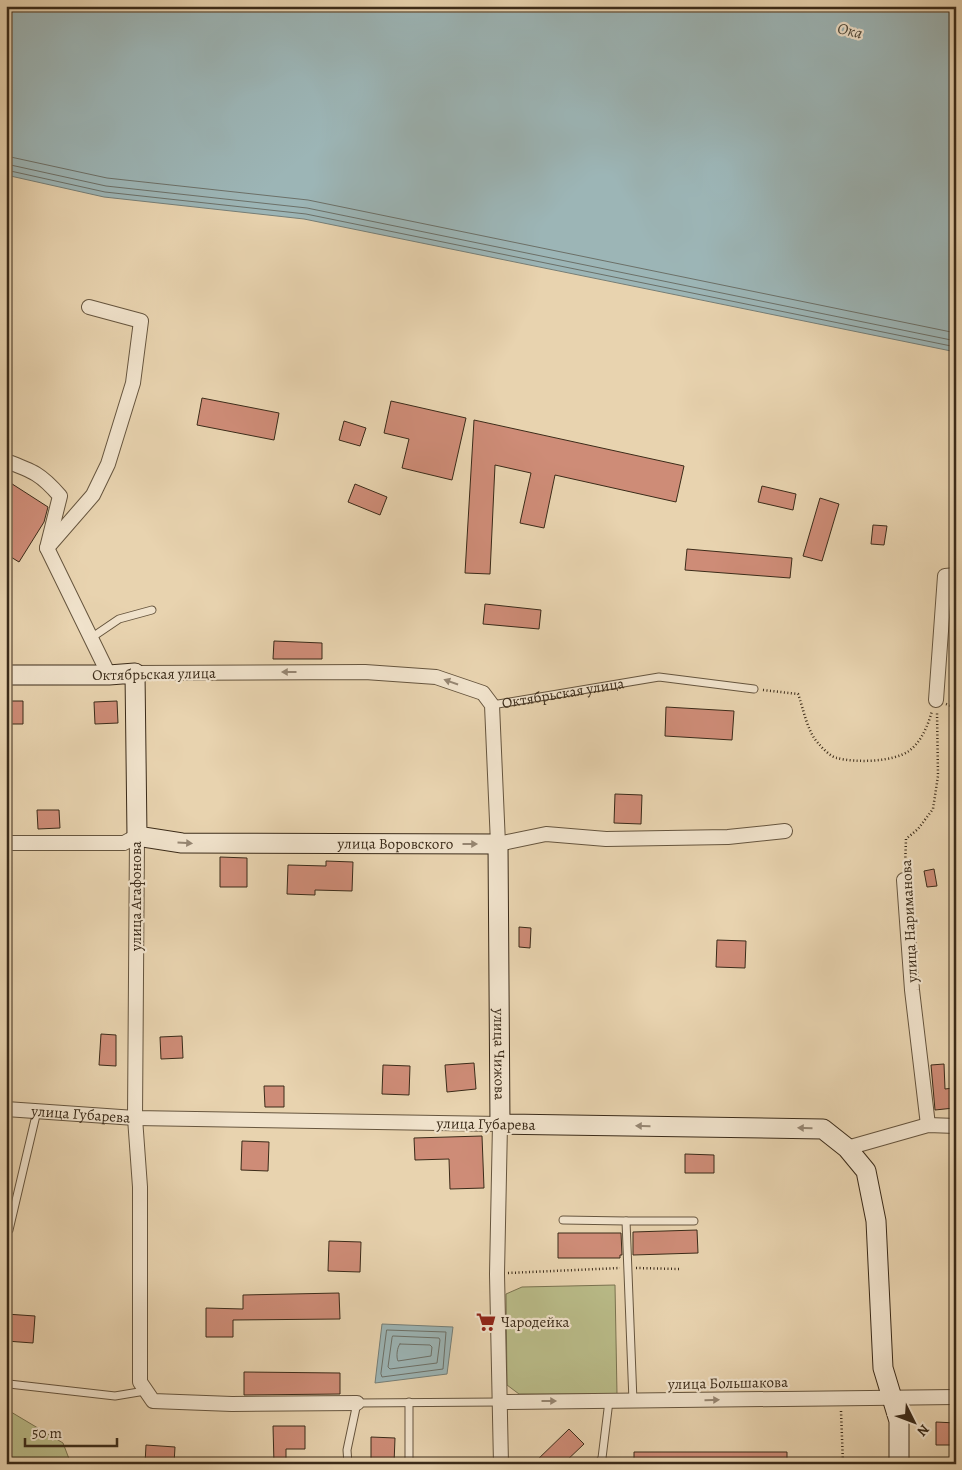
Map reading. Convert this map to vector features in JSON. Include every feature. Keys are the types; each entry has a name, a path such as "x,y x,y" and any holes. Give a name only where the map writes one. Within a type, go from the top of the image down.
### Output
{"street":[{"path":"47,548 93,495 108,464 133,383 140,321 89,307"},
{"path":"6,461 36,473 46,480 60,496 47,548 109,675"},
{"path":"936,700 951,576"},
{"name":"Октябрьская улица","path":"6,675 365,672 436,677 482,693 492,705"},
{"name":"улица Агафонова","path":"135,673 134,1118 140,1187 140,1382 146,1390"},
{"name":"улица Чижова","path":"492,705 498,844 500,1124 497,1274 501,1464"},
{"name":"улица Воровского","path":"6,842 124,843 136,836 182,843 498,844 546,834 606,839 728,837 785,831"},
{"name":"улица Нариманова","path":"904,880 912,990 928,1126"},
{"name":"улица Губарева","path":"6,1109 134,1118 823,1129 847,1148"},
{"path":"899,1464 899,1421 883,1368 876,1221 866,1171 847,1148 928,1126 956,1126"},
{"path":"146,1390 153,1401 232,1404 357,1403"},
{"name":"улица Большакова","path":"500,1402 956,1397"}],"lane":[{"path":"91,638 119,619 152,610"},
{"name":"Октябрьская улица","path":"492,705 659,677 754,689"},
{"path":"6,1229 9,1230 37,1111"},
{"path":"563,1220 694,1221"},
{"path":"626,1221 633,1401"},
{"path":"6,1381 9,1384 115,1396 146,1390"},
{"path":"598,1464 602,1458 609,1401"},
{"path":"409,1402 409,1464"},
{"path":"348,1464 347,1450 357,1403 500,1402"}],"path":[{"path":"754,689 798,694 811,732 818,744 835,758 849,760 878,760 899,756 910,750 928,726 936,700"},
{"name":"улица Нариманова","path":"904,880 906,839 918,829 933,809 938,776 939,747 936,700"},
{"path":"497,1274 628,1268 680,1269"},
{"path":"840,1398 842,1464"}],"green space":[{"path":"615,1285 617,1394 519,1394 507,1385 506,1294 522,1287"},
{"path":"6,1409 63,1443 71,1464 6,1464"}],"water":[{"name":"Ока","path":"6,6 956,6 956,352 304,219 104,197 6,175"},
{"path":"382,1324 453,1327 447,1374 375,1383"}],"building":[{"path":"202,398 279,413 274,440 197,425"},
{"path":"391,401 466,418 452,480 402,468 409,439 384,433"},
{"path":"474,420 684,466 676,502 555,475 544,528 520,523 531,473 495,465 490,574 465,573"},
{"path":"344,421 366,428 360,446 339,440"},
{"path":"6,480 48,507 44,522 19,562 6,554"},
{"path":"355,484 387,497 380,515 348,502"},
{"path":"762,486 796,494 793,510 758,502"},
{"path":"820,498 839,504 822,561 803,556"},
{"path":"873,525 887,526 884,545 871,544"},
{"path":"687,549 792,558 790,578 685,570"},
{"path":"485,604 541,610 539,629 483,624"},
{"path":"274,641 322,643 322,659 273,659"},
{"path":"6,701 23,701 23,724 6,724"},
{"path":"117,701 118,723 95,724 94,702"},
{"path":"666,707 734,711 732,740 665,736"},
{"path":"615,794 642,795 641,824 614,823"},
{"path":"37,810 59,810 60,828 38,829"},
{"path":"220,857 247,858 247,887 220,887"},
{"path":"326,861 353,862 352,891 315,890 315,895 287,894 288,865 326,866"},
{"path":"934,869 937,886 927,887 924,871"},
{"path":"519,927 531,928 530,948 519,947"},
{"path":"717,940 746,941 745,968 716,967"},
{"path":"101,1034 116,1035 116,1066 99,1065"},
{"path":"182,1036 183,1058 161,1059 160,1037"},
{"path":"474,1063 476,1089 447,1092 445,1065"},
{"path":"944,1064 945,1089 953,1088 954,1108 935,1110 931,1065"},
{"path":"383,1065 410,1066 409,1095 382,1094"},
{"path":"264,1086 284,1086 284,1107 265,1107"},
{"path":"482,1136 484,1188 450,1189 449,1159 415,1160 414,1138"},
{"path":"242,1141 269,1142 268,1171 241,1170"},
{"path":"685,1154 714,1155 714,1173 685,1173"},
{"path":"697,1230 698,1253 633,1255 633,1232"},
{"path":"558,1233 621,1233 622,1255 620,1255 620,1258 558,1258"},
{"path":"329,1241 361,1242 360,1272 328,1271"},
{"path":"339,1293 340,1319 233,1320 233,1337 206,1337 206,1308 243,1309 243,1295"},
{"path":"6,1314 35,1316 33,1343 6,1341"},
{"path":"244,1372 340,1373 340,1394 244,1395"},
{"path":"936,1422 956,1423 956,1445 936,1445"},
{"path":"273,1426 305,1426 305,1449 286,1449 286,1464 274,1464"},
{"path":"569,1429 584,1444 563,1464 533,1464"},
{"path":"371,1437 395,1438 394,1464 371,1464"},
{"path":"146,1445 175,1447 174,1464 145,1464"},
{"path":"634,1452 787,1452 787,1464 634,1464"}],"place":[{"name":"Чародейка","path":"486,1322"}]}
